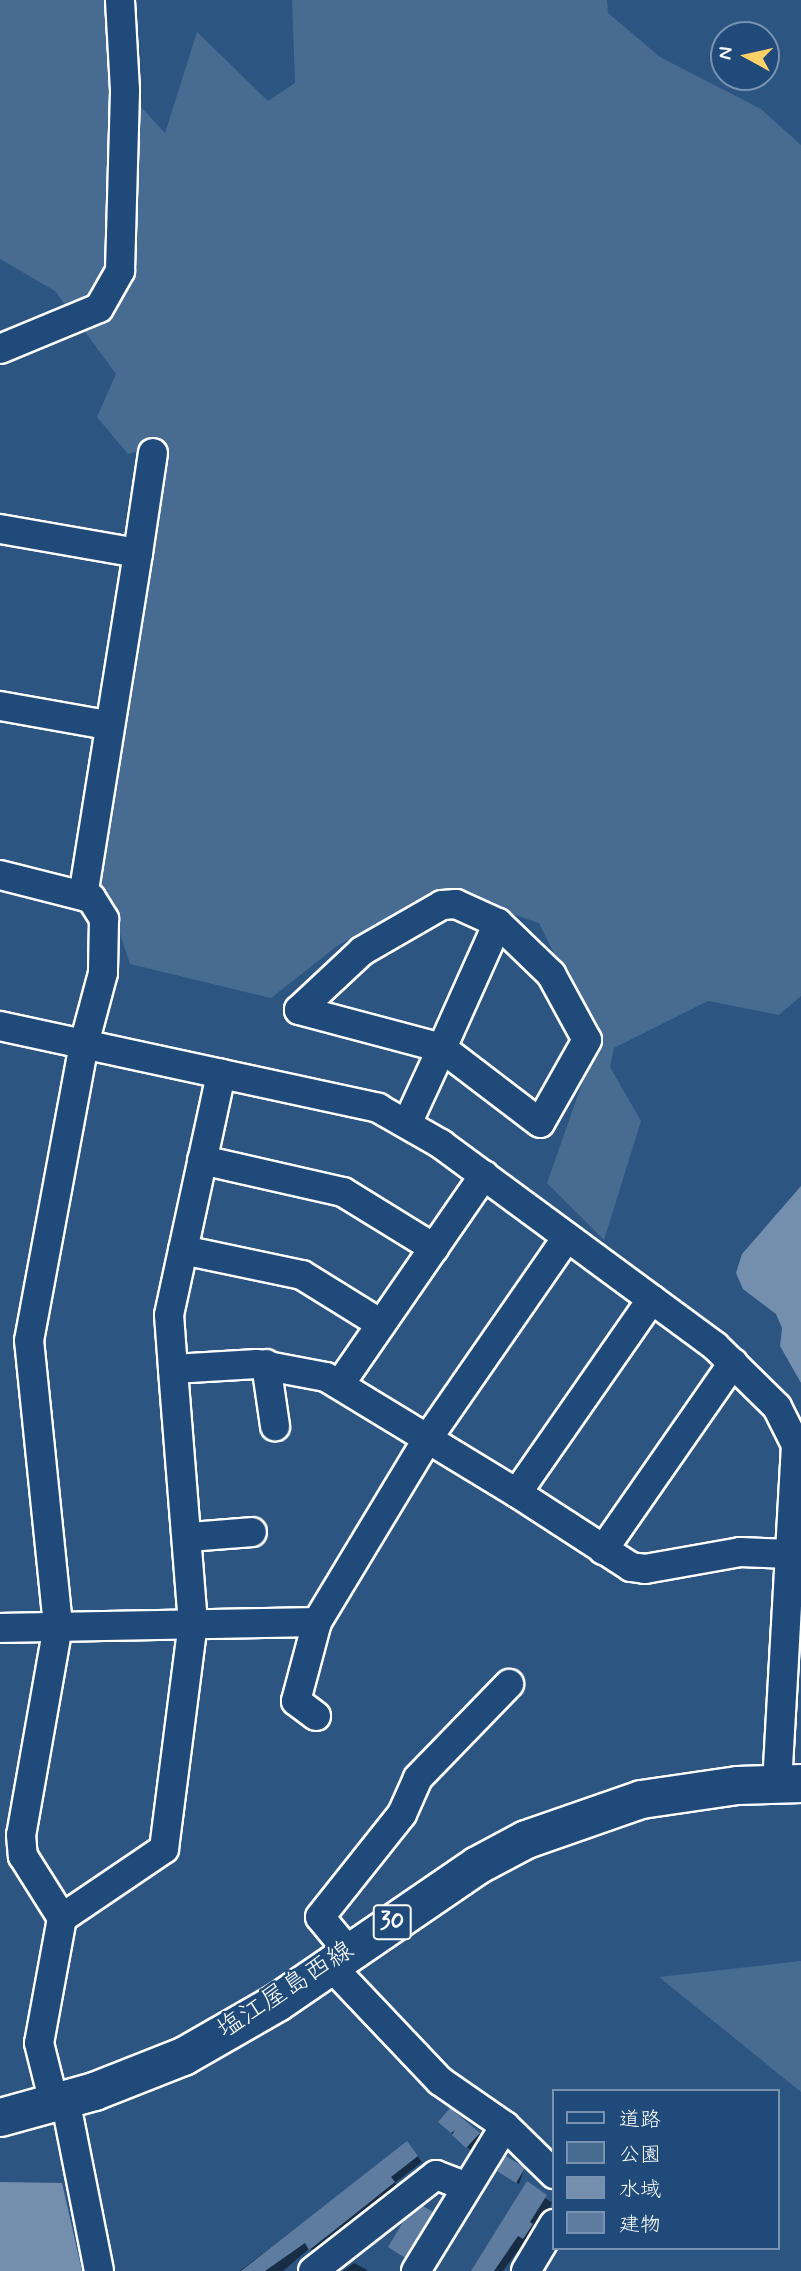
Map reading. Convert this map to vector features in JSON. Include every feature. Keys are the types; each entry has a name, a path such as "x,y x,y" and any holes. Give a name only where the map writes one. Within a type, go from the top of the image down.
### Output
{"main road":[{"name":"塩江屋島西線","path":"0,2117 59,2101 183,2056 277,2002 477,1865 571,1821 641,1799 789,1783"}],"street":[{"path":"0,349 99,308 120,271 125,90 120,0"},
{"path":"83,895 107,725 153,453"},
{"path":"0,529 138,553"},
{"path":"0,706 107,725"},
{"path":"0,875 91,898 104,919 103,973 84,1044 29,1340 58,1626 21,1835 23,1856 62,1918 39,2043 59,2101 99,2271"},
{"path":"456,904 498,923 551,974 587,1040 540,1123 442,1048 299,1010 362,951 443,905 456,904"},
{"path":"407,1124 498,923"},
{"path":"0,1026 379,1108 484,1175 652,1299 733,1363 777,1407 796,1445 789,1783"},
{"path":"62,1918 164,1849 193,1624 189,1537 169,1315 221,1074"},
{"path":"202,1160 343,1192 434,1248"},
{"path":"340,1384 484,1175"},
{"path":"316,1716 296,1701 317,1622 428,1438 567,1237"},
{"path":"183,1250 302,1275 381,1324"},
{"path":"517,1493 652,1299"},
{"path":"603,1549 733,1363"},
{"path":"173,1369 266,1364 289,1366 340,1384 631,1567 645,1569 728,1553 793,1571"},
{"path":"266,1364 275,1426"},
{"path":"189,1537 252,1532"},
{"path":"0,1628 317,1622"},
{"path":"509,1684 418,1778 402,1814 320,1917 339,1959 440,2081 505,2126 552,2172"},
{"path":"416,2271 505,2126"},
{"path":"313,2271 436,2175 467,2187"},
{"path":"527,2271 552,2227"}],"green space":[{"path":"0,0 108,0 113,77 165,133 197,32 268,101 295,83 292,0 607,0 608,13 660,57 710,83 710,91 726,91 761,109 801,145 801,996 779,1015 708,1001 614,1048 610,1067 641,1121 604,1240 547,1183 597,1041 539,923 439,889 337,946 271,998 130,964 114,916 93,888 166,443 128,454 97,417 116,374 55,291 0,259"},
{"path":"801,1961 801,2092 659,1977"}],"water":[{"path":"801,1186 801,1383 780,1346 782,1328 776,1314 743,1289 736,1273 742,1254"},
{"path":"0,2182 62,2183 82,2271 0,2271"}],"building":[{"path":"450,2108 480,2133 466,2148 452,2135 455,2130 451,2133 438,2122"},
{"path":"407,2141 418,2156 391,2177 395,2182 331,2233 309,2250 305,2243 265,2271 241,2271"},
{"path":"506,2156 525,2168 516,2183 497,2171"},
{"path":"527,2181 547,2195 530,2222 533,2224 523,2239 518,2236 494,2271 471,2271"},
{"path":"423,2206 433,2212 405,2258 388,2247 403,2222"}]}
